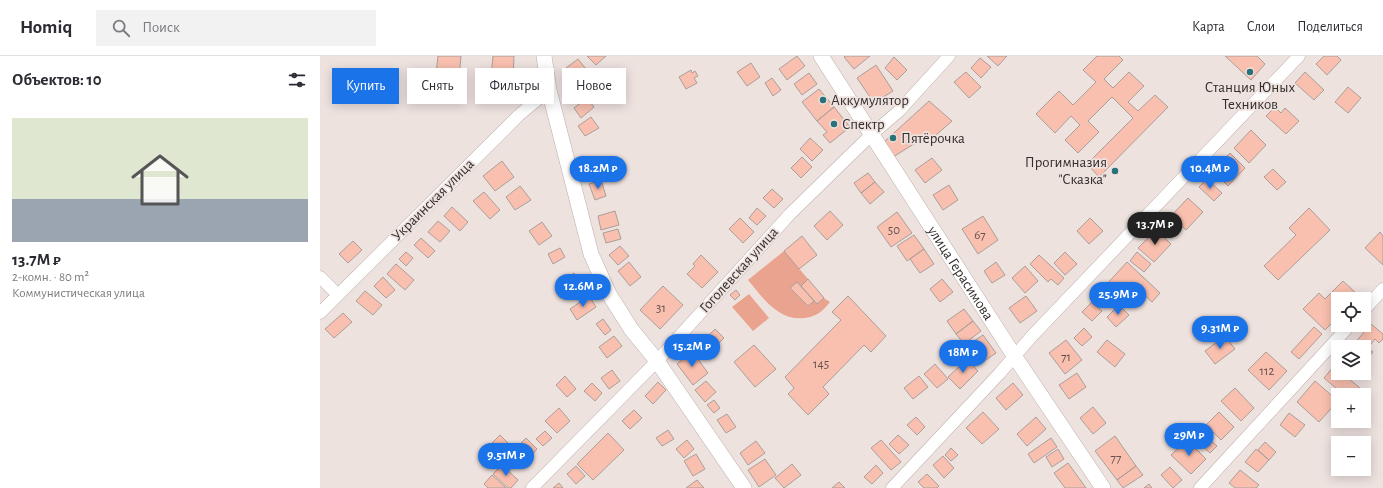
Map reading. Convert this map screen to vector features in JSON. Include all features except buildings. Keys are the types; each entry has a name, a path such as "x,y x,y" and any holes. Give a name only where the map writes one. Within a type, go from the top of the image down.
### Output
{"main road":[{"path":"544,56 546,68"},
{"name":"улица Герасимова","path":"821,56 1015,357 1104,488"},
{"path":"553,104 591,254 609,294 631,329 657,361 744,488"}],"street":[{"name":"Гоголевская улица","path":"532,488 657,361 790,214 872,134 899,111 949,56"},
{"path":"892,488 1015,357 1032,336 1299,56"},
{"name":"Украинская улица","path":"320,313 519,115 532,104"},
{"path":"320,277 338,295"},
{"path":"1371,302 1383,289"},
{"path":"1200,488 1344,332"}],"shaded area":[{"path":"784,251 808,279 801,286 797,282 791,288 808,306 814,301 817,304 824,298 830,302 816,315 805,318 795,318 779,312 766,301 748,280"},
{"path":"749,294 769,318 753,331 732,307"}],"place":[{"name":"Станция Юных Техников","path":"1250,72"},
{"name":"Аккумулятор","path":"823,100"},
{"name":"Спектр","path":"834,124"},
{"name":"Пятёрочка","path":"893,138"},
{"name":"Прогимназия \"Сказка\"","path":"1115,171"}]}
